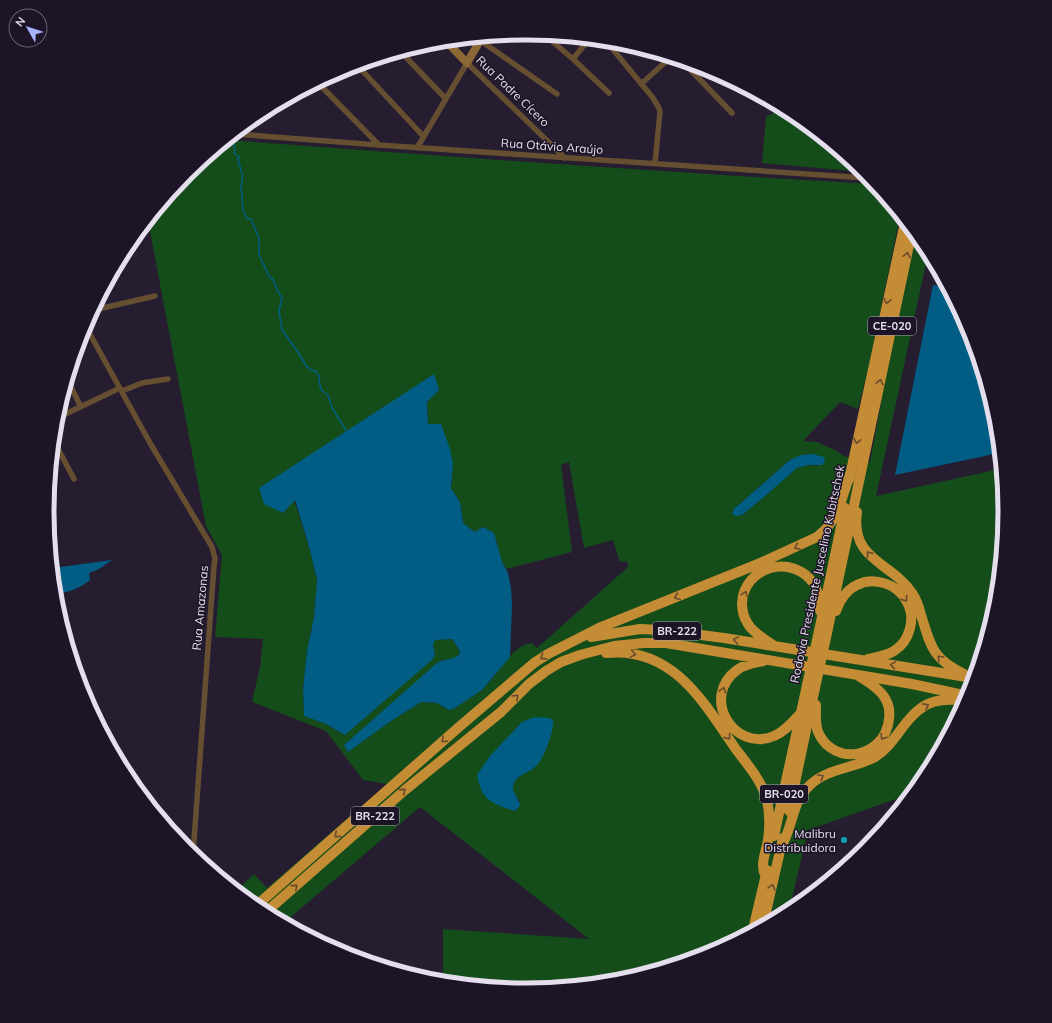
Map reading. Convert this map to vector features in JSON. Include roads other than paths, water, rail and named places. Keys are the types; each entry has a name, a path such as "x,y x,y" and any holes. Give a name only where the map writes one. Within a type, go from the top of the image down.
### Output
{"highway":[{"name":"Rodovia Presidente Juscelino Kubitschek","path":"824,629 850,474 903,228"},
{"name":"Rodovia Presidente Juscelino Kubitschek","path":"765,918 782,844 824,629 858,486 910,239"},
{"path":"546,671 578,640 599,628 758,564 817,537 833,522 850,474"},
{"path":"858,486 857,532 859,540 874,559 910,589 917,601 930,645 935,652 946,664 968,675"},
{"path":"775,646 748,625 744,617 742,607 743,598 750,582 764,570 776,567 791,568 798,571 813,583 817,590 824,629"},
{"path":"824,629 843,596 856,585 866,581 879,582 892,586 902,595 910,609 912,619 906,638 900,646 888,654 860,660"},
{"name":"BR-222","path":"261,902 509,683 548,654 578,640 640,629 662,630 724,638 860,660"},
{"name":"BR-222","path":"271,908 405,790 501,712 529,684 561,662 580,655 614,646 644,643 666,644 767,660"},
{"path":"580,655 613,652 639,655 658,662 682,678 703,701 752,772 762,788 767,800 770,824 763,866 765,875"},
{"path":"802,712 782,732 773,737 754,738 740,733 725,719 722,710 722,690 726,682 738,669 750,664 767,660 912,684 961,694"},
{"path":"860,660 967,677"},
{"path":"812,688 817,697 816,722 818,731 828,746 844,753 856,754 864,752 880,742 884,737 890,712 882,692 854,674"},
{"name":"Rodovia Presidente Juscelino Kubitschek","path":"754,924 802,712 812,688"},
{"path":"782,844 788,832 798,799 808,786 831,772 874,757 883,751 913,715 928,704 938,700 958,700"}],"street":[{"path":"552,41 608,93"},
{"path":"417,148 480,42"},
{"path":"486,42 558,94"},
{"path":"573,59 585,44"},
{"name":"Rua Padre Cícero","path":"451,46 565,158"},
{"path":"611,48 653,98 659,108 660,118 655,163"},
{"path":"405,56 446,98"},
{"path":"640,84 666,61"},
{"path":"362,70 424,137"},
{"path":"691,70 732,113"},
{"path":"322,87 378,145"},
{"name":"Rua Otávio Araújo","path":"243,134 417,148 858,177"},
{"path":"100,309 155,296"},
{"name":"Rua Amazonas","path":"89,333 150,443 212,547 215,559 194,846"},
{"path":"65,414 121,389 142,383 168,379"},
{"path":"71,388 81,406"},
{"path":"59,450 74,479"}],"water":[{"path":"933,285 940,286 962,331 972,360 981,389 993,454 895,475"},
{"path":"434,374 439,390 427,402 428,424 441,424 450,449 453,464 451,488 460,502 463,523 475,532 483,527 494,533 502,562 508,573 512,605 510,657 482,690 455,708 449,710 437,703 421,702 388,723 348,752 344,745 437,663 458,656 460,651 452,639 435,640 433,645 435,654 433,659 345,735 326,724 304,716 303,689 307,651 314,617 317,580 310,550 295,500 283,513 264,504 259,488"},
{"path":"813,454 824,457 825,462 822,465 808,465 797,468 742,515 736,516 732,514 734,509 790,460 801,455"},
{"path":"112,560 99,569 89,573 90,580 82,586 65,592 62,592 58,567"},
{"path":"535,717 549,718 553,720 552,731 545,751 539,762 533,769 517,779 513,786 520,806 515,811 500,806 489,800 485,796 479,784 477,775 490,756 522,722"}],"waterway":[{"path":"233,142 235,149 234,153 239,157 238,160 242,176 241,185 243,210 247,219 251,219 259,238 259,255 270,278 272,278 278,293 282,297 279,311 282,330 307,367 315,371 319,376 321,390 328,395 332,408 347,432"}],"place":[{"name":"Malibru Distribuidora","path":"844,840"}]}
